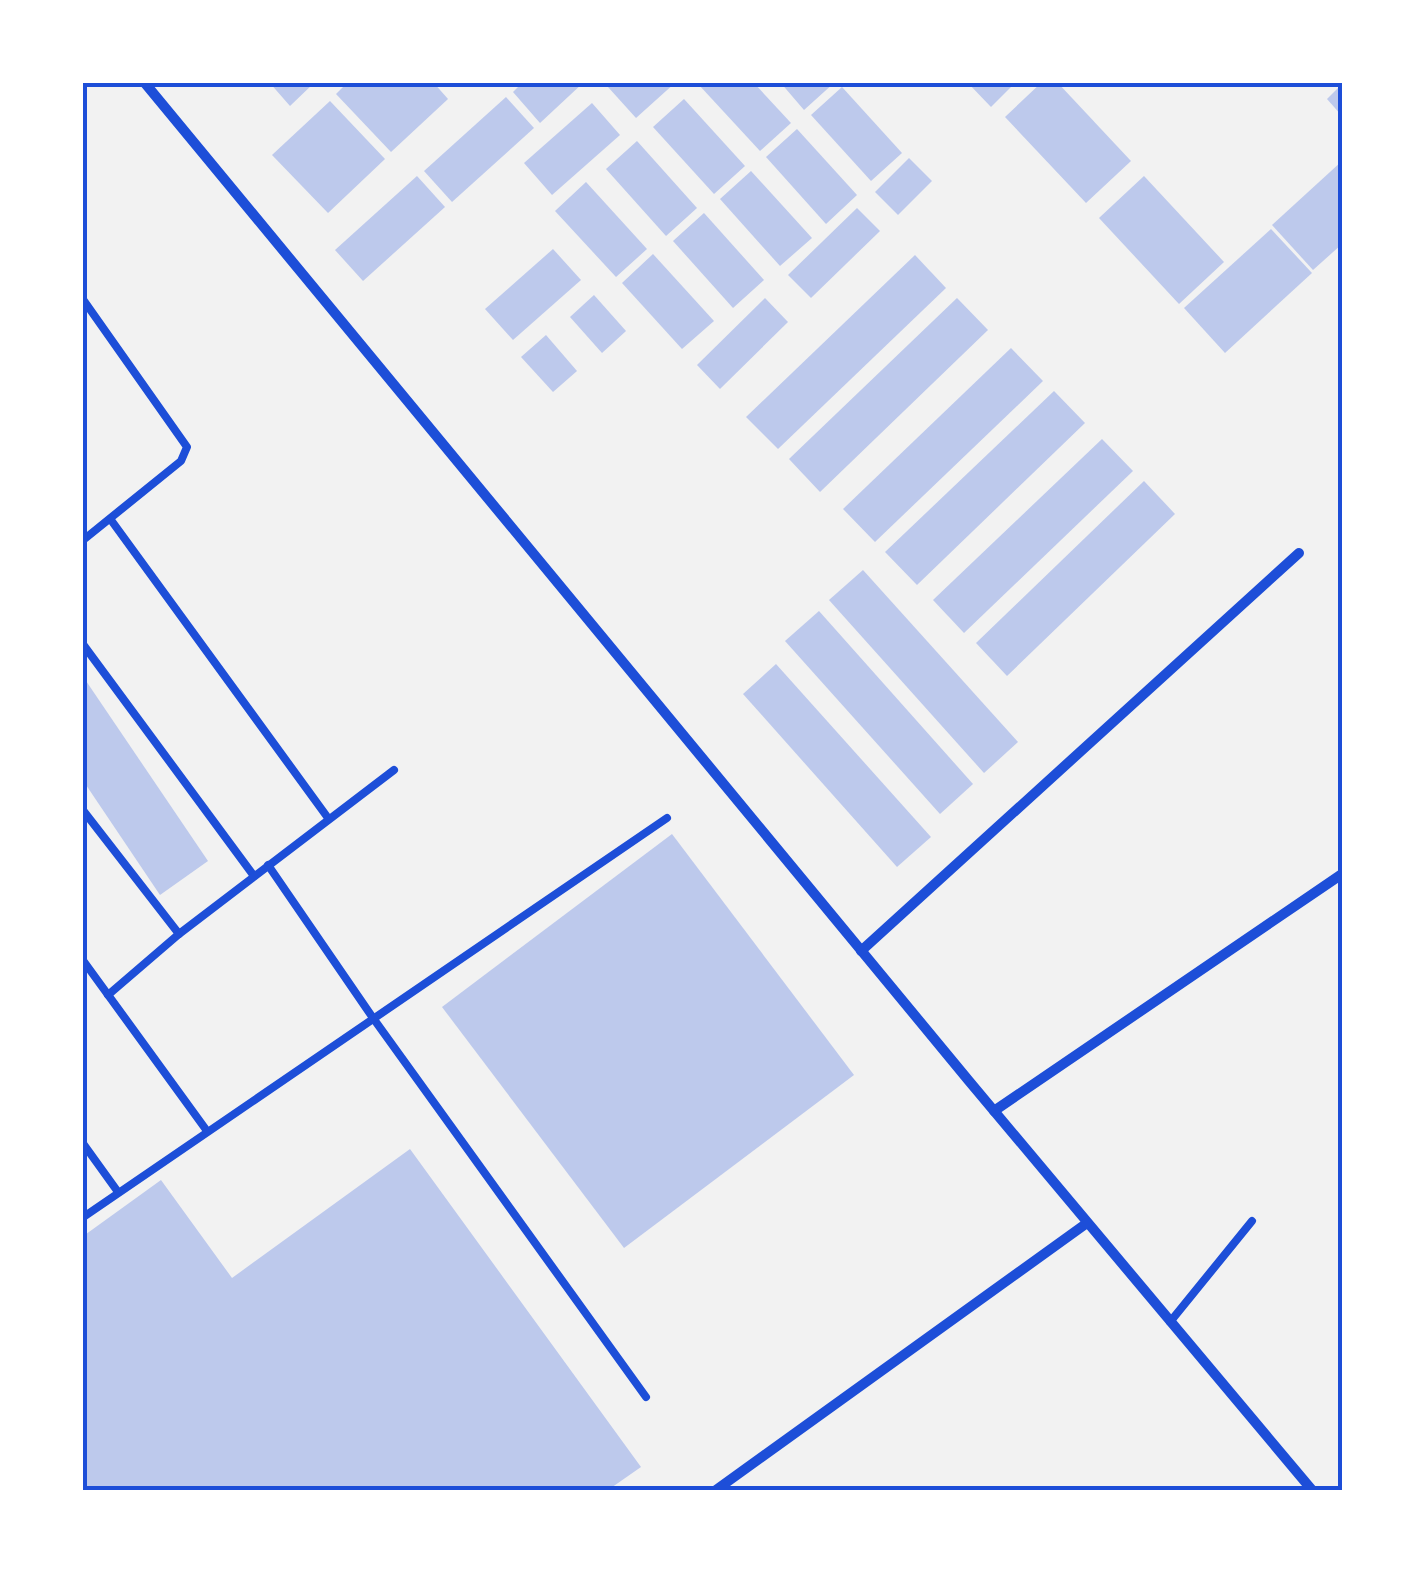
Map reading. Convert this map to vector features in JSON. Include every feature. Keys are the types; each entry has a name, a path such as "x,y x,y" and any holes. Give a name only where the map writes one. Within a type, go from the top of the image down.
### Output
{"street":[{"path":"144,82 994,1112 1312,1490"},
{"path":"862,951 1299,553"},
{"path":"994,1112 1342,874"},
{"path":"716,1490 1087,1222"}],"lane":[{"path":"82,298 187,447 182,461 82,540"},
{"path":"110,520 328,818"},
{"path":"82,642 254,876"},
{"path":"108,995 178,934 394,770"},
{"path":"82,809 178,934"},
{"path":"82,1218 667,818"},
{"path":"268,865 646,1398"},
{"path":"82,960 207,1131"},
{"path":"82,1142 118,1192"},
{"path":"1170,1322 1252,1222"}],"building":[{"path":"269,82 315,82 290,106"},
{"path":"348,82 433,82 448,99 391,152 336,94"},
{"path":"523,82 584,82 540,123 513,92"},
{"path":"613,82 676,82 636,118 608,87"},
{"path":"753,82 791,123 760,151 699,85"},
{"path":"780,82 835,82 804,110"},
{"path":"967,82 1016,82 991,107"},
{"path":"1042,82 1057,82 1131,161 1086,203 1005,117"},
{"path":"1342,84 1342,116 1327,99"},
{"path":"842,87 902,153 871,181 811,115"},
{"path":"506,97 534,128 452,202 424,171"},
{"path":"684,99 745,166 714,194 653,127"},
{"path":"330,101 385,159 328,213 272,155"},
{"path":"592,103 620,135 552,195 524,163"},
{"path":"797,129 857,195 826,224 766,157"},
{"path":"637,141 697,208 666,236 606,169"},
{"path":"909,158 932,181 898,215 875,192"},
{"path":"1342,161 1342,244 1313,270 1272,225"},
{"path":"751,171 812,238 780,266 720,199"},
{"path":"417,176 445,207 363,281 335,250"},
{"path":"1144,176 1224,262 1179,304 1099,218"},
{"path":"586,182 647,249 616,277 555,211"},
{"path":"857,208 880,231 811,298 788,275"},
{"path":"704,213 764,280 733,308 673,241"},
{"path":"1271,229 1312,273 1225,353 1184,308"},
{"path":"553,249 581,280 513,340 485,309"},
{"path":"653,254 714,321 682,349 622,283"},
{"path":"915,255 946,288 778,449 746,417"},
{"path":"594,295 626,331 602,353 570,317"},
{"path":"765,298 788,322 720,389 697,365"},
{"path":"957,298 988,330 820,492 789,459"},
{"path":"546,335 577,371 553,392 521,357"},
{"path":"1011,348 1043,381 875,542 843,509"},
{"path":"1054,391 1085,423 917,585 885,552"},
{"path":"1102,439 1133,471 964,633 933,600"},
{"path":"1144,481 1175,514 1007,676 976,643"},
{"path":"863,570 1018,742 984,773 829,600"},
{"path":"819,611 973,784 940,814 785,641"},
{"path":"776,664 931,837 897,867 743,694"},
{"path":"82,675 208,861 160,895 82,779"},
{"path":"672,834 854,1075 624,1248 442,1007"},
{"path":"410,1149 641,1467 608,1490 82,1490 82,1237 161,1180 232,1278"}]}
